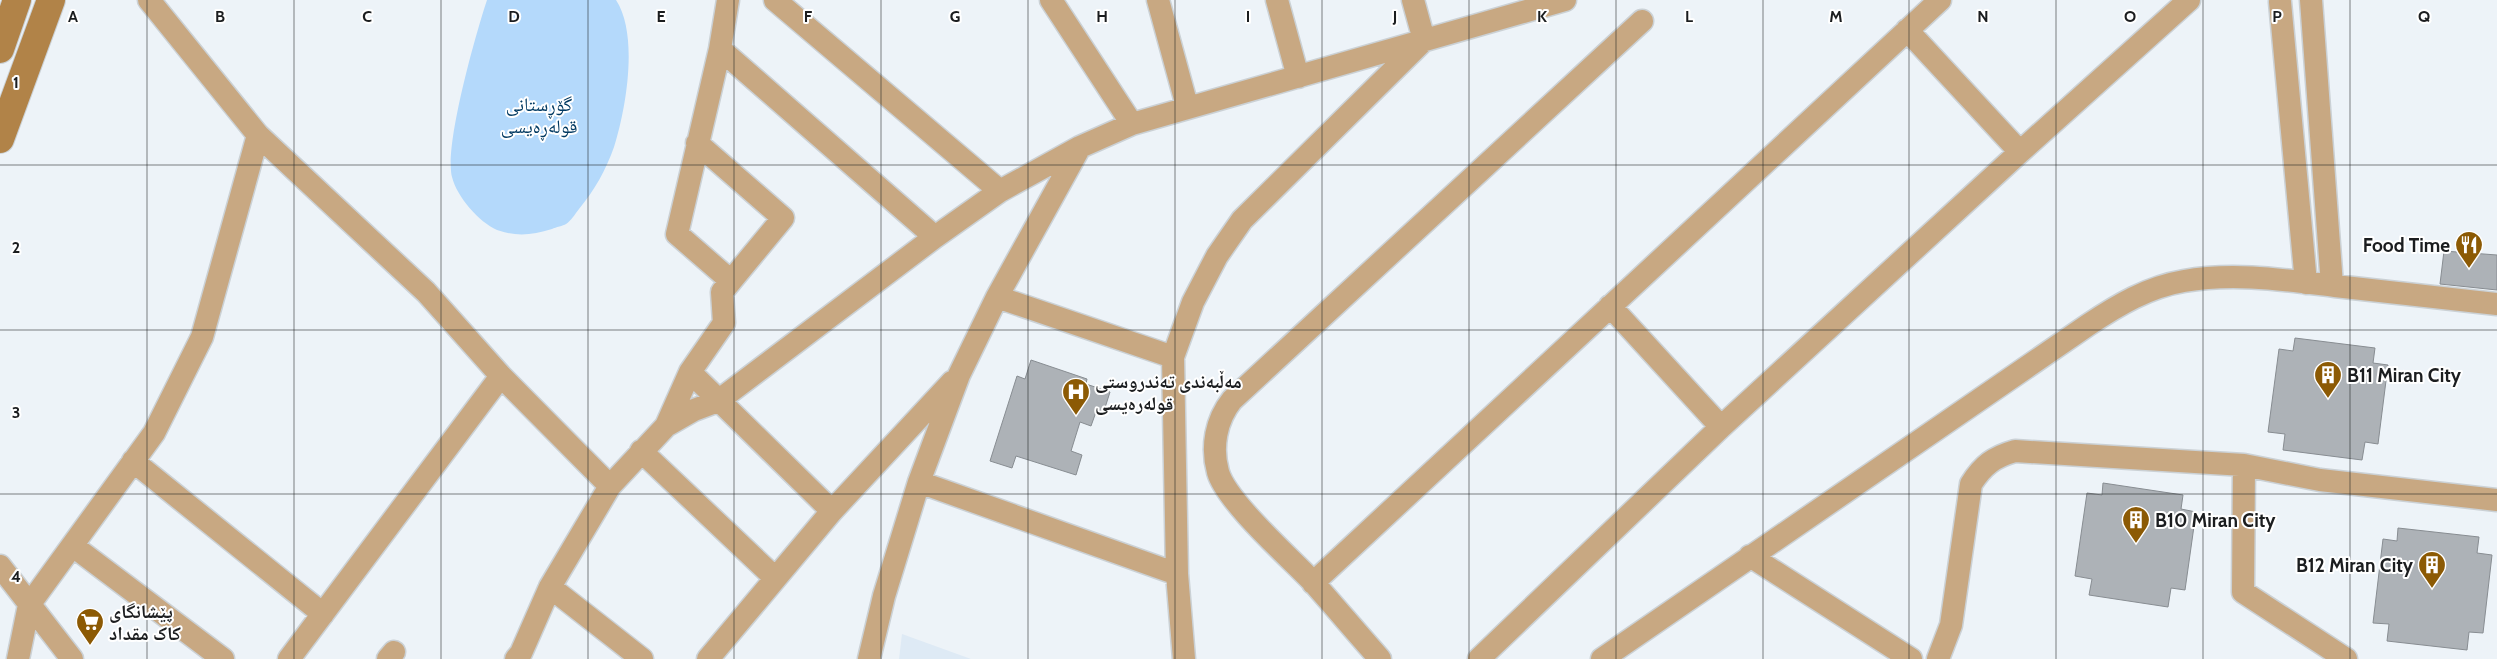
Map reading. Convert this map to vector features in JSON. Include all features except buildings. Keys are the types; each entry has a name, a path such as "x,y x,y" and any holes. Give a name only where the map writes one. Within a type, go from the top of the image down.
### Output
{"main road":[{"path":"0,49 17,0"},
{"path":"0,139 51,0"}],"street":[{"path":"149,0 258,135 426,292 501,376 610,486"},
{"path":"728,0 720,49 677,234 731,281"},
{"path":"775,0 1000,191"},
{"path":"1051,0 1132,124"},
{"path":"1158,0 1187,106"},
{"path":"1277,0 1298,77"},
{"path":"1413,0 1424,40"},
{"path":"523,657 550,587 610,486 666,426 694,410 718,401 935,237 1000,191 1080,147 1132,124 1187,106 1298,77 1565,0"},
{"path":"1313,582 1940,0"},
{"path":"1479,659 1721,427 2020,152 2189,0"},
{"path":"2306,282 2278,1 2295,3 2310,0 2332,285"},
{"path":"1380,659 1313,582 1239,504 1222,482 1216,463 1216,439 1220,419 1224,410 1247,386 1642,21"},
{"path":"1907,30 2020,152"},
{"path":"1184,659 1176,574 1174,357 1193,302 1206,274 1242,220 1424,40"},
{"path":"720,49 935,237"},
{"path":"18,659 29,605 154,433 202,337 258,135"},
{"path":"666,426 690,372 724,323 722,292 784,218 697,143"},
{"path":"869,659 884,596 919,482 959,375 997,297 1080,147"},
{"path":"1602,659 2119,304 2154,289 2192,280 2217,277 2257,278 2497,304"},
{"path":"997,297 1174,357"},
{"path":"1610,306 1721,427"},
{"path":"690,372 832,511"},
{"path":"708,659 774,577 832,511 959,375"},
{"path":"288,659 501,376"},
{"path":"641,451 774,577"},
{"path":"1938,659 1952,625 1971,484 1981,468 1996,456 2015,451 2244,465 2320,480 2497,500"},
{"path":"133,462 323,614"},
{"path":"2244,465 2243,592 2346,659"},
{"path":"919,482 1176,574"},
{"path":"73,546 222,659"},
{"path":"1750,556 1911,659"},
{"path":"0,566 72,659"},
{"path":"550,587 642,659"}],"shaded area":[{"path":"902,634 971,659 899,659"}],"green space":[{"name":"گۆڕستانی قولەڕەیسی","path":"487,0 616,0 623,15 629,52 628,72 623,113 614,147 590,195 568,223 545,231 518,234 497,230 490,226 470,208 459,193 452,177 453,141 462,89"}],"place":[{"name":"Food Time","path":"2469,269"},
{"name":"B11 Miran City","path":"2328,399"},
{"name":"مەڵبەندی تەندروستی قولەرەیسی","path":"1076,416"},
{"name":"B10 Miran City","path":"2136,544"},
{"name":"B12 Miran City","path":"2432,589"},
{"name":"پێشانگای کاک مقداد","path":"90,646"}]}
